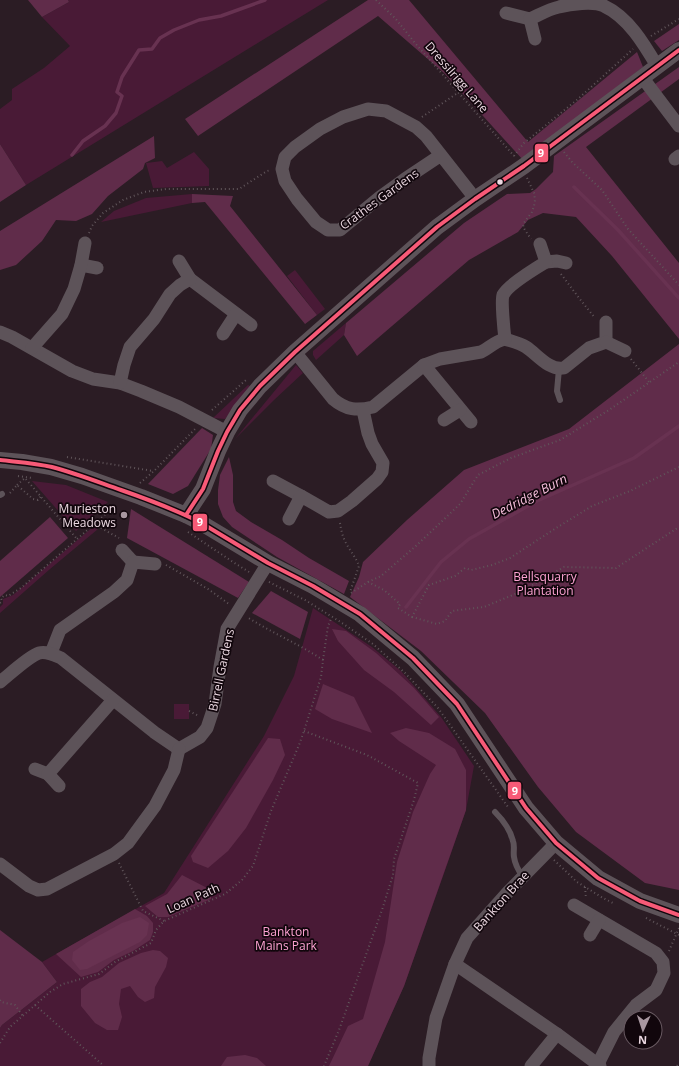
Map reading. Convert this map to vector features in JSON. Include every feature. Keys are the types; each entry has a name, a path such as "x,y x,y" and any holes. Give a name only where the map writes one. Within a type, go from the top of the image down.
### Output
{"street":[{"path":"506,14 530,19 558,7 582,3 604,3 638,36 657,66"},
{"path":"530,19 535,38"},
{"path":"191,523 202,489 227,432 240,410 260,386 296,352 437,227 475,199 519,161 556,143 679,50"},
{"path":"642,77 679,126"},
{"path":"282,168 285,157 295,147 320,129 348,115 368,109 386,111 416,127 426,136 475,199"},
{"name":"Crathes Gardens","path":"282,168 284,181 316,222 328,230 340,230 380,197 441,155"},
{"path":"32,348 62,314 74,289 81,265 85,243"},
{"path":"505,339 502,304 503,295 512,284 556,262 541,246"},
{"path":"179,261 190,279 251,325"},
{"path":"81,265 96,268"},
{"path":"120,384 130,347 154,319 170,294 190,279"},
{"path":"223,334 236,314"},
{"path":"0,332 72,371 93,379 120,384 141,391 179,407 227,432"},
{"path":"296,352 339,404 348,409 363,410 373,407 424,364 440,359 481,352 498,341 505,339 524,346 548,364 558,369 564,368 606,332 626,351"},
{"path":"424,364 471,422"},
{"path":"273,481 329,512 338,511 377,479 382,472 383,463 372,444 363,410"},
{"path":"444,420 460,410"},
{"path":"0,460 44,466 82,476 141,497 314,586 360,614 413,658 457,704 551,848 598,878 640,901 679,915"},
{"path":"289,519 301,496"},
{"path":"121,545 133,562 161,565"},
{"path":"51,654 60,630 114,592 127,580 133,562"},
{"name":"Birrell Gardens","path":"179,749 200,737 207,728 215,704 227,629 268,563"},
{"path":"0,682 31,657 40,652 51,654 61,658 154,732 179,749 174,770 155,806 128,843 114,854 47,889 38,890 29,886 0,864"},
{"path":"48,774 113,700"},
{"path":"35,769 48,774 59,786"},
{"name":"Bankton Brae","path":"429,1066 436,1018 455,964 467,938 507,893 551,848"},
{"path":"455,964 557,1034 599,1065 614,1032 636,1005 656,990 664,973 663,962 656,953 574,905"},
{"path":"590,935 599,920"},
{"path":"531,1066 557,1034"}],"lane":[{"path":"558,369 557,391 560,400"},
{"path":"495,812 506,823 510,832 514,843 516,868 523,877"}],"path":[{"name":"Dressilrigg Lane","path":"376,0 395,18 415,43 519,161"},
{"path":"541,246 534,244 523,227 524,223 532,212 535,200 534,193 519,161 524,142 578,99 642,41 679,19"},
{"path":"411,124 459,92"},
{"path":"556,143 572,162 602,190 628,229 679,285"},
{"path":"85,243 92,226 103,213 123,200 144,192 166,190 239,189 267,171 282,168"},
{"path":"556,262 561,274 606,332"},
{"path":"626,351 649,382"},
{"path":"338,511 345,542 359,566 348,595 368,582 381,576 417,545 460,504 478,475 511,458 560,440 609,410 679,362"},
{"path":"139,484 154,471 204,420"},
{"path":"67,457 154,471"},
{"path":"412,617 429,585 454,576 465,568 472,570 492,565 510,558 592,506 630,491 679,467"},
{"path":"12,475 32,478"},
{"path":"1,495 6,497 25,478"},
{"path":"25,478 77,540"},
{"path":"17,485 33,499 38,500 41,496"},
{"path":"0,603 2,601 1,598 5,595 8,596 21,588 115,506"},
{"path":"191,523 233,562 259,578 305,600 340,621 373,644 405,673 438,708 512,811"},
{"path":"94,524 121,545"},
{"path":"368,582 384,590 400,604 398,608 412,617 437,624 445,621 452,611 484,607 520,592 564,567 616,568 679,527"},
{"path":"161,565 208,589 260,626 324,660"},
{"name":"Loan Path","path":"0,1043 10,1027 50,992 63,984 99,974 115,962 151,943 156,930 164,921 225,894 242,880 253,866 271,811 304,731 321,677 328,626 331,619"},
{"path":"304,731 367,755 418,783 414,800 394,860 393,876 382,910 339,1030 324,1066"},
{"path":"551,848 576,882 616,904"},
{"path":"114,854 143,911 164,921"},
{"path":"642,916 678,934"},
{"path":"668,956 678,934 679,928"},
{"path":"0,1000 1,1002 15,1005 24,1016"},
{"path":"35,1006 104,1066"}],"green space":[{"path":"28,0 68,0 69,2 42,17"},
{"path":"68,0 328,0 26,185 0,144 0,109 12,100 12,89 44,68 70,46 42,17 69,2"},
{"path":"368,0 409,0 528,142 637,52 643,67 523,160 444,73 378,16 198,136 185,119"},
{"path":"679,24 679,40 662,51 654,41"},
{"path":"679,67 679,79 586,147 679,263 679,339 612,256 576,217 543,213 528,220 518,232 469,260 357,356 344,335 346,323 464,223 507,194 530,193 536,189 553,172 554,156"},
{"path":"154,136 155,158 145,163 143,169 108,196 92,214 76,221 56,220 42,241 16,265 0,270 0,231"},
{"path":"0,144 26,185 0,202"},
{"path":"194,152 209,169 209,186 153,188 146,163 162,161 167,168"},
{"path":"192,194 192,203 101,222 114,211 146,198"},
{"path":"192,194 233,196 230,206 317,315 305,324 205,202 192,203"},
{"path":"295,270 325,309 317,315 287,276"},
{"path":"346,323 344,335 316,360 313,355 313,351"},
{"name":"Bellsquarry Plantation","path":"679,344 679,890 645,883 576,832 538,787 485,713 421,651 350,597 359,577 363,562 407,520 464,470 569,429"},
{"path":"296,365 303,373 235,439"},
{"path":"248,385 252,387 225,419 213,418"},
{"path":"202,428 213,435 211,449 188,486 173,494 148,484"},
{"path":"229,457 233,475 233,502 236,511 309,558 349,581 344,594 277,557 232,527 223,517 218,504 218,490 220,475"},
{"path":"32,481 66,485 108,502 76,531"},
{"path":"131,509 249,582 238,598 127,538"},
{"path":"50,517 68,538 0,597 0,561"},
{"path":"94,526 98,529 0,613 0,607 3,604 3,599 13,595"},
{"path":"271,591 308,612 300,639 252,613"},
{"name":"Bankton Mains Park","path":"313,608 372,647 401,671 441,717 474,766 466,810 448,862 404,986 368,1066 0,1066 0,1028 2,1025 57,982 42,962 164,893 264,736 294,676"},
{"path":"332,629 346,631 376,653 414,688 439,717 431,725 394,692 364,670 338,641"},
{"path":"323,684 354,697 372,733 332,719 315,709"},
{"path":"174,704 189,704 189,719 174,719"},
{"path":"406,728 429,733 455,749 466,770 466,810 404,986 368,1066 329,1066 348,1026 363,1019 385,942 397,862 413,812 430,774 436,765 399,741 390,733"},
{"path":"268,738 280,739 285,755 246,828 228,851 208,868 193,862 191,856"},
{"path":"182,875 211,890 211,899 168,917 158,917 145,906 167,894"},
{"path":"135,909 147,916 153,923 153,932 150,940 133,951 114,960 98,972 81,977 56,954"},
{"path":"0,930 42,962 57,982 0,1028"},
{"path":"153,950 160,951 168,958 166,967 155,987 154,998 145,1002 138,997 130,986 121,989 119,1004 122,1017 118,1030 107,1030 95,1023 81,1006 81,989 90,982 102,977 119,963 141,953"},
{"path":"245,1055 257,1058 266,1066 221,1066 227,1057"}],"shaded area":[{"path":"140,917 149,923 147,935 140,942 87,969 80,970 72,960 73,952 89,941 122,923"}],"waterway":[{"path":"72,155 83,141 105,126 116,113 122,96 117,92 122,77 139,50 152,49 160,38 174,30 199,20 221,16 265,0"},
{"path":"574,187 618,230 679,298"},
{"name":"Dedridge Burn","path":"406,607 441,562 469,539 537,501 634,458 679,426"}],"transit line":[{"name":"9","path":"186,515 203,489 218,451 240,410 260,386 295,352 437,227 524,166 679,50"},
{"name":"9","path":"0,460 39,464 61,469 179,512 198,521 268,563 313,586 360,614 413,658 457,704 526,808 556,843 598,878 640,901 679,915"}],"place":[{"name":"Murieston Meadows","path":"124,515"}]}
